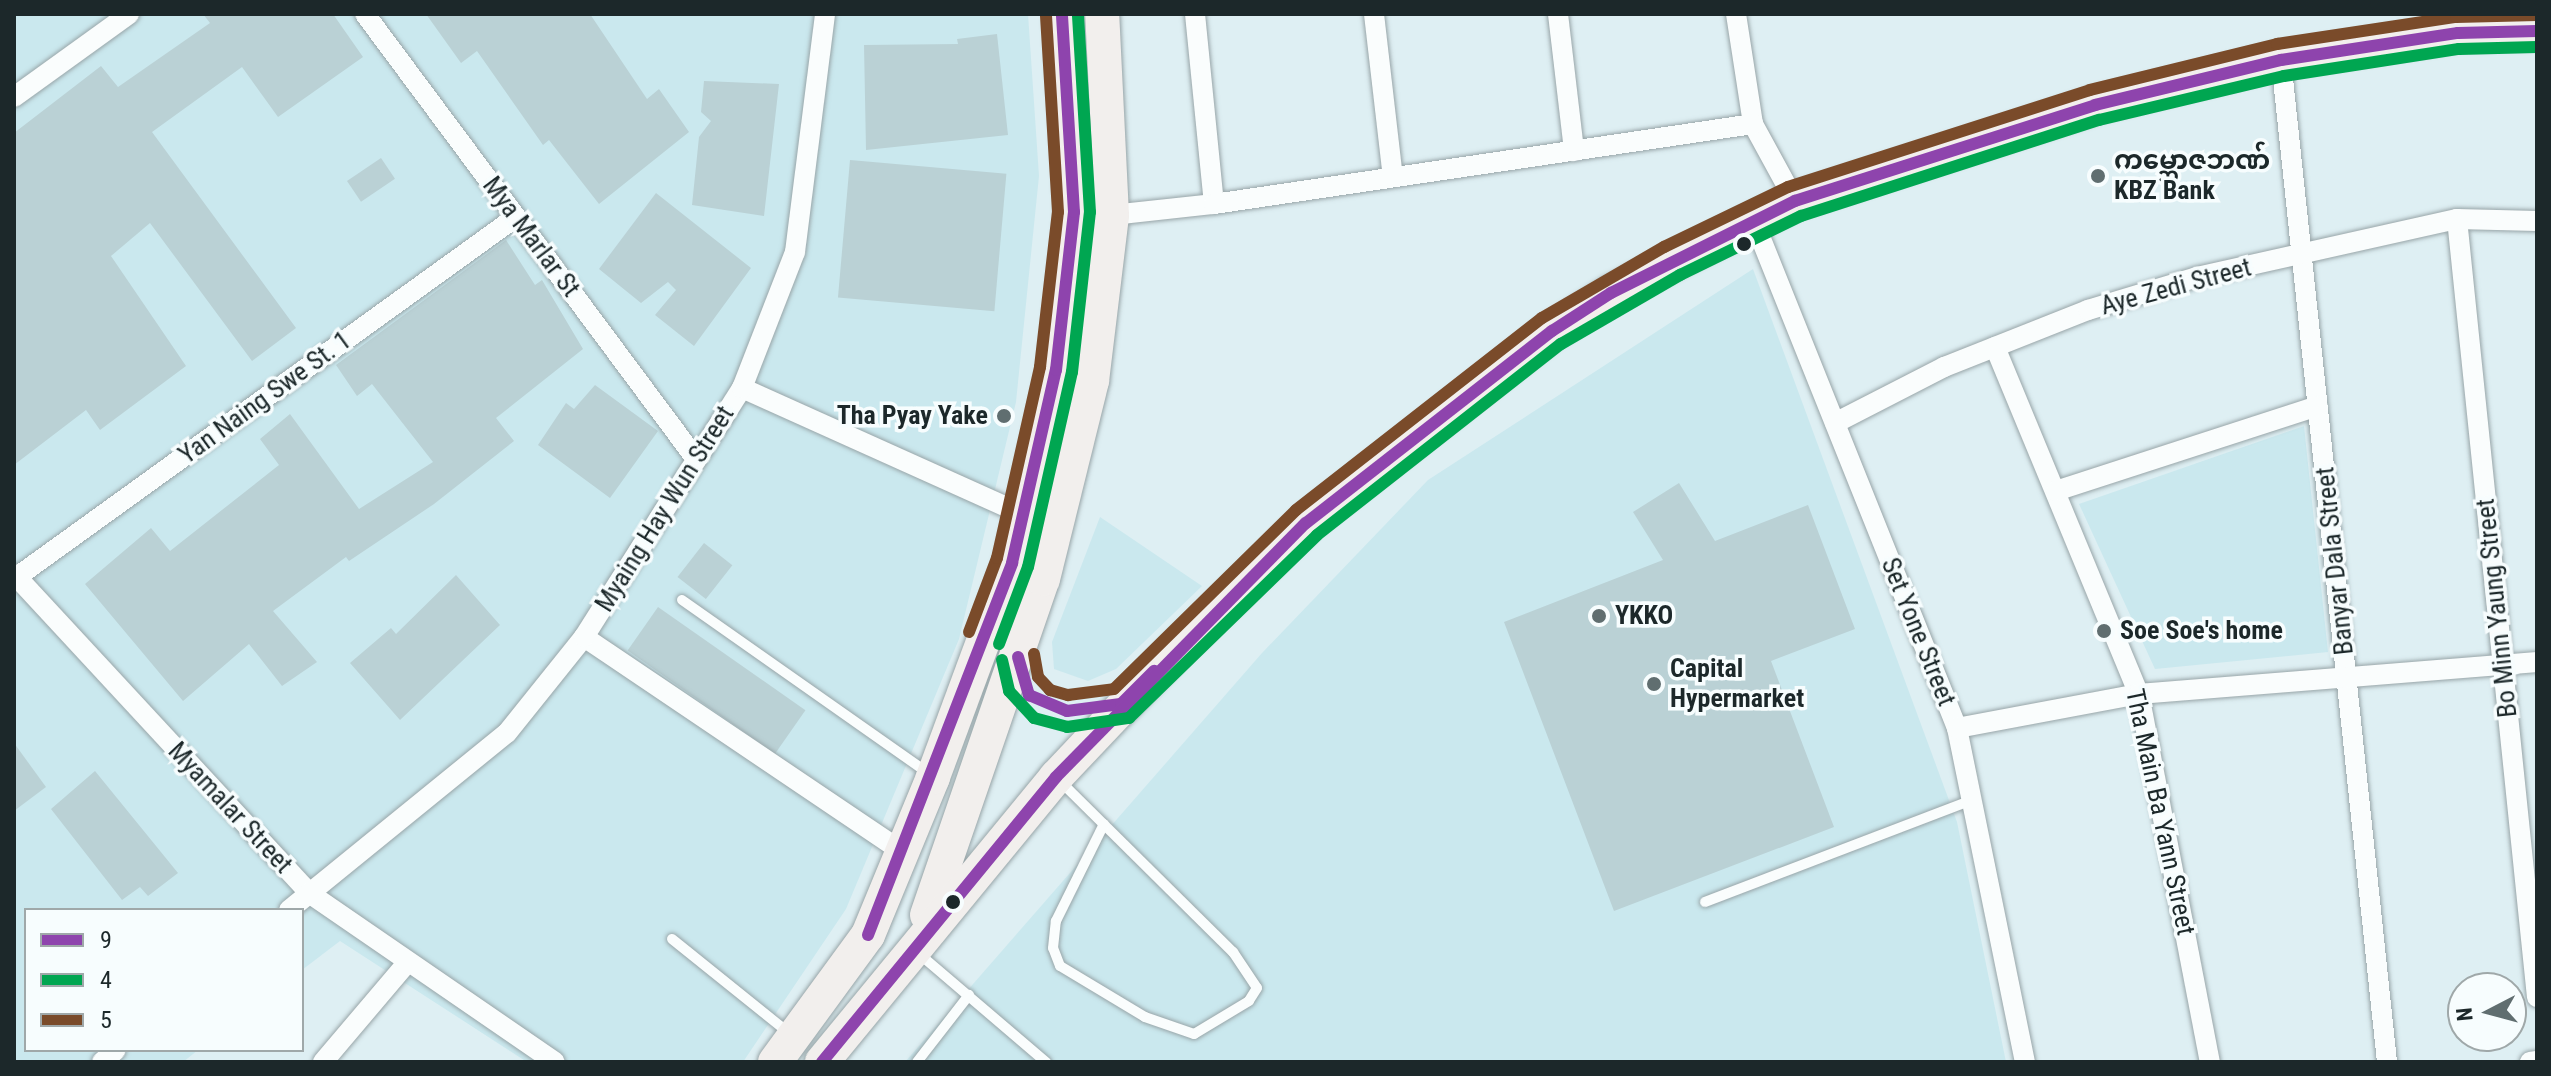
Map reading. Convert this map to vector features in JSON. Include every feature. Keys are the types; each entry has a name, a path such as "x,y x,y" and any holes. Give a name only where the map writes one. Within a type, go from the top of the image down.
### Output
{"main road":[{"path":"785,1050 868,935 933,777 984,638 1024,515 1056,370 1074,212 1062,14"},
{"path":"908,956 1018,657 1092,381 1112,215 1102,14"},
{"path":"822,1062 1056,777 1121,704 1306,523 1446,411 1611,293 1753,219 1795,201 2095,105 2281,60 2459,24 2537,31"},
{"path":"868,935 908,956"}],"street":[{"path":"14,97 129,14"},
{"name":"Mya Marlar St","path":"365,14 696,459"},
{"name":"Myaing Hay Wun Street","path":"291,908 507,733 584,637 742,388 795,252 825,14"},
{"path":"1195,14 1214,204"},
{"path":"1374,14 1393,177"},
{"path":"1558,14 1574,151"},
{"path":"1736,14 1753,124 1795,201"},
{"name":"Banyar Dala Street","path":"2281,60 2387,1062"},
{"path":"1074,212 1112,215 1214,204 1753,124"},
{"name":"Yan Naing Swe St. 1","path":"15,577 516,217"},
{"name":"Set Yone Street","path":"1753,219 1957,728 2025,1062"},
{"name":"Aye Zedi Street","path":"1835,423 1995,347 2088,310 2197,277 2457,219 2537,221"},
{"name":"Bo Minn Yaung Street","path":"2457,219 2537,997"},
{"name":"Tha Main Ba Yann Street","path":"1995,347 2139,694 2210,1062"},
{"path":"742,388 1024,515"},
{"path":"2056,491 2318,406"},
{"name":"Myamalar Street","path":"15,577 309,893 406,964 555,1062"},
{"path":"584,637 901,851"},
{"path":"1957,728 2139,694 2537,662"},
{"path":"323,1062 406,964"},
{"path":"2530,1062 2537,1061"}],"lane":[{"path":"682,600 933,777"},
{"path":"1056,777 1104,824 1233,952 1257,988 1249,1001 1194,1034 1145,1017 1060,966 1053,948 1056,921 1104,824"},
{"path":"1705,902 1970,801"},
{"path":"672,939 785,1050"},
{"path":"908,956 969,995 1046,1062"},
{"path":"917,1062 969,995"}],"shaded area":[{"path":"14,14 1028,14 1039,176 1016,402 959,639 846,909 743,1062 527,1062 340,941 304,968 304,908 24,908 24,1052 196,1052 183,1062 14,1062"},
{"path":"1753,269 1957,822 2006,1062 905,1062 1262,653 1428,480"},
{"path":"2304,426 2328,652 2155,669 2079,504"},
{"path":"1100,517 1202,586 1116,669 1088,681 1054,669 1052,642"}],"building":[{"path":"203,14 333,14 363,57 278,117 242,67 152,132 296,328 252,361 150,223 111,256 186,366 100,430 86,410 14,465 14,133 101,66 118,87 210,23"},
{"path":"426,14 590,14 647,99 659,89 689,132 599,204 549,140 543,145 477,51 461,63"},
{"path":"997,34 1008,135 866,150 864,45 958,44 957,39"},
{"path":"704,81 779,84 764,216 692,205 699,137 711,121 701,112"},
{"path":"381,158 395,179 361,202 347,181"},
{"path":"850,160 1006,174 994,311 838,297"},
{"path":"656,193 751,268 694,346 655,315 676,290 668,282 641,303 599,269"},
{"path":"506,240 535,285 542,280 583,349 496,418 514,441 434,504 349,561 346,557 273,611 317,662 282,686 249,644 183,701 85,584 151,528 170,551 279,465 260,439 290,414 359,509 433,462 372,384 357,396 336,365"},
{"path":"595,385 658,431 610,498 538,445 566,403 574,409"},
{"name":"Capital Hypermarket","path":"1679,483 1715,541 1808,505 1855,629 1771,661 1834,827 1614,911 1504,622 1663,560 1633,512"},
{"path":"704,543 732,565 706,599 678,577"},
{"path":"456,575 500,625 400,720 350,663 391,628 396,634"},
{"path":"658,607 805,710 775,754 628,650"},
{"path":"14,743 46,787 14,811"},
{"path":"95,771 178,873 148,896 140,887 122,900 51,809"}],"transit line":[{"name":"9","path":"868,935 1012,563 1056,370 1074,212 1062,14"},
{"name":"4","path":"999,644 1028,567 1072,372 1090,212 1078,14"},
{"name":"5","path":"969,632 997,558 1040,367 1058,212 1046,15"},
{"name":"5","path":"1034,654 1038,677 1050,690 1068,695 1114,689 1296,510 1542,318 1664,247 1788,187 2090,90 2277,44 2456,17 2537,15"},
{"name":"9","path":"822,1062 1056,777 1306,523 1552,331 1611,293 1795,201 2095,105 2281,60 2458,33 2537,31"},
{"name":"4","path":"1002,660 1009,691 1034,718 1067,727 1129,718 1317,535 1561,344 1680,275 1801,216 2099,120 2284,76 2459,49 2537,47"},
{"name":"9","path":"1018,657 1029,695 1067,711 1121,704 1154,671"}],"place":[{"name":"ကမ္ဘောဇဘဏ် KBZ Bank","path":"2098,176"},
{"name":"Tha Pyay Yake","path":"1004,416"},
{"name":"YKKO","path":"1599,616"},
{"name":"Soe Soe's home","path":"2104,631"},
{"name":"Capital Hypermarket","path":"1654,684"}]}
